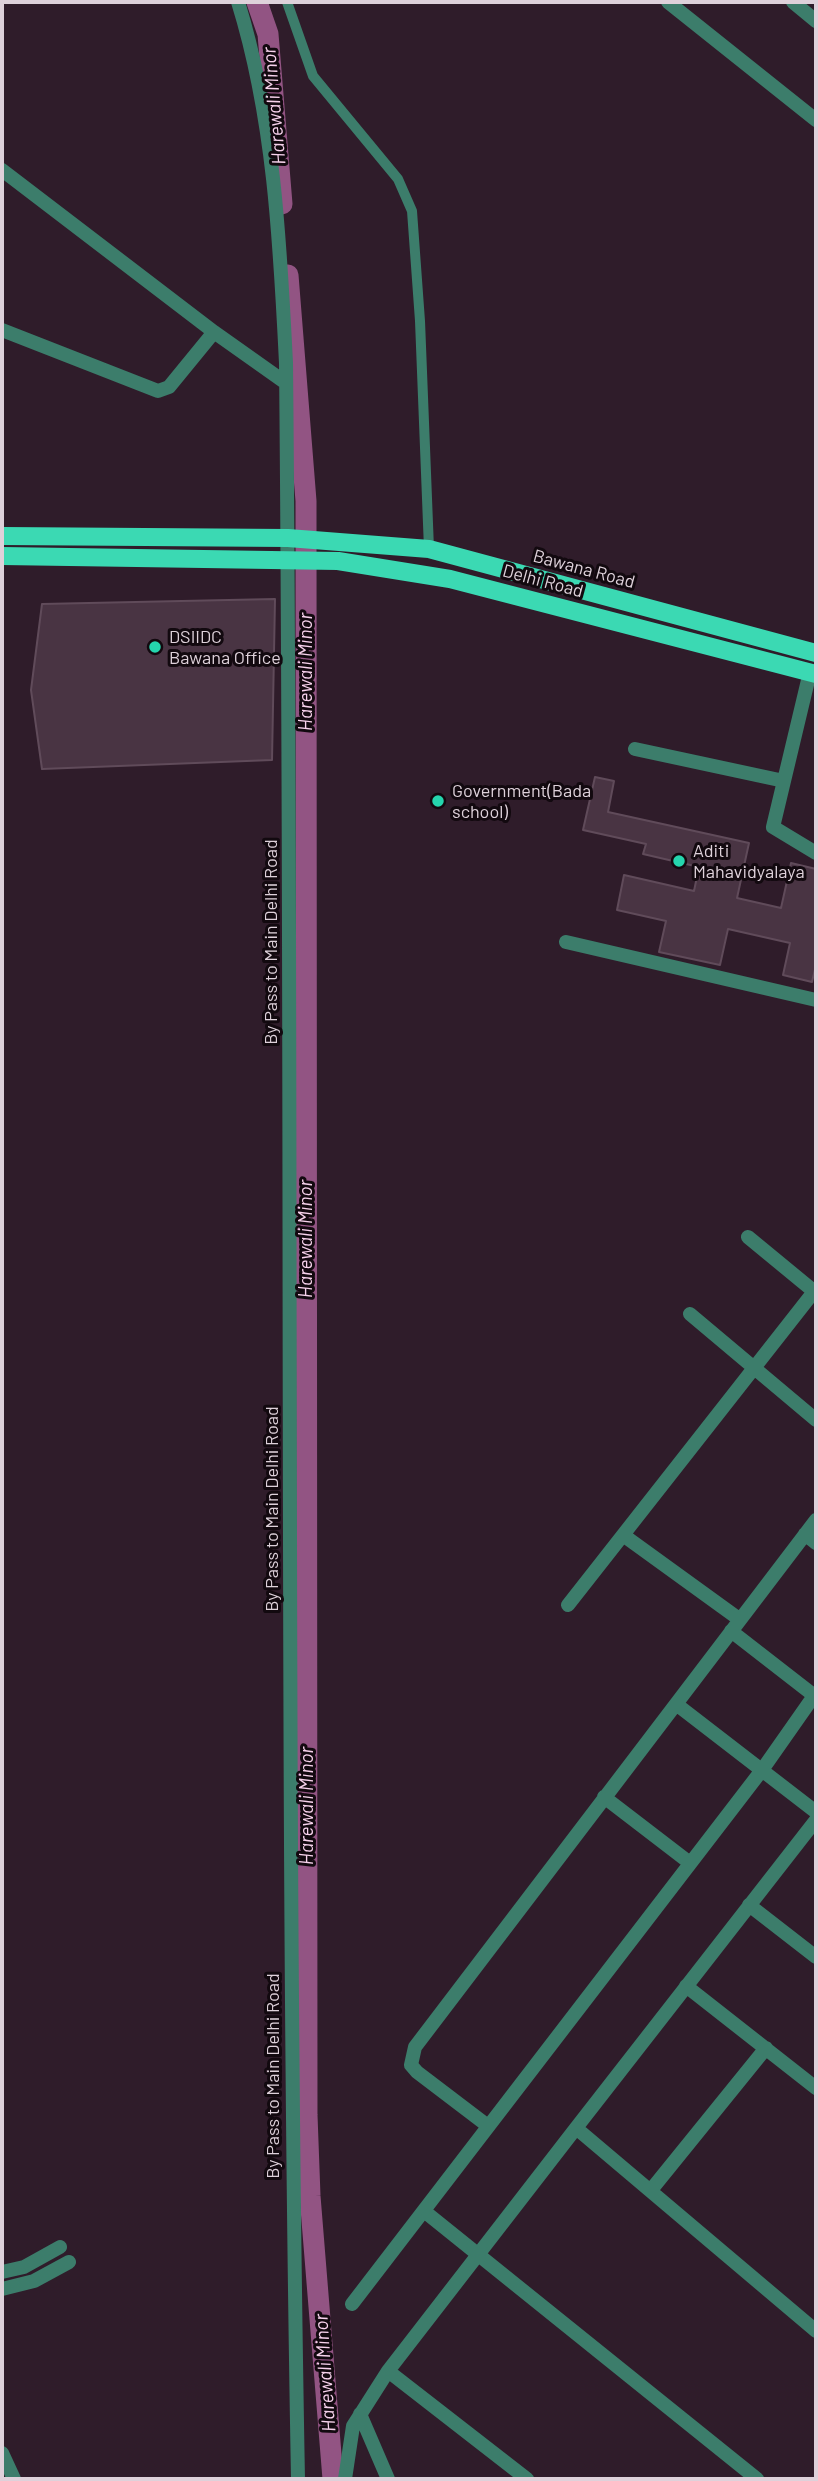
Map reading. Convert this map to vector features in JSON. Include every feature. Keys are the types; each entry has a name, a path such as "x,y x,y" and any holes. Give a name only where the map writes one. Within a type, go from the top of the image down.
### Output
{"main road":[{"path":"2,536 294,538"},
{"path":"30,556 32,536"},
{"name":"Bawana Road","path":"294,538 429,550 816,653"},
{"path":"395,570 397,546"},
{"path":"2,556 294,558"},
{"name":"Delhi Road","path":"294,558 338,561 450,579 813,673"}],"street":[{"name":"By Pass to Main Delhi Road","path":"238,2 255,65 269,149 281,269 294,538 292,2197 298,2479"},
{"path":"668,2 816,120"},
{"path":"793,2 816,21"},
{"path":"2,170 214,332 286,383"},
{"path":"2,330 158,391 169,387 214,332"},
{"path":"813,673 774,827 816,853"},
{"path":"635,749 784,781"},
{"path":"566,942 816,1000"},
{"path":"568,1605 816,1291 748,1237"},
{"path":"690,1314 816,1420"},
{"path":"488,2126 416,2072 411,2065 415,2047 735,1625 811,1539 816,1520"},
{"path":"352,2304 762,1770 816,1695 735,1625 623,1535"},
{"path":"676,1704 816,1812"},
{"path":"604,1797 691,1863"},
{"path":"345,2479 352,2426 388,2371 816,1820"},
{"path":"749,1905 816,1957"},
{"path":"686,1986 816,2088"},
{"path":"651,2190 766,2048"},
{"path":"576,2128 816,2331"},
{"path":"424,2211 757,2479"},
{"path":"2,2272 24,2267 60,2247"},
{"path":"2,2288 34,2281 69,2262"},
{"path":"388,2371 527,2479"},
{"path":"360,2414 388,2479"},
{"path":"2,2453 14,2479"}],"lane":[{"path":"287,2 313,76 398,179 412,211 420,321 429,550"}],"building":[{"name":"DSIIDC Bawana Office","path":"275,599 272,760 42,769 31,690 42,604"},
{"path":"595,777 614,781 608,812 749,843 737,898 781,908 791,863 816,869 816,965 812,982 783,975 790,943 728,929 720,965 659,952 666,921 617,910 624,875 694,891 699,867 643,854 646,844 583,830"}],"waterway":[{"name":"Harewali Minor","path":"257,2 268,34 282,204"},
{"name":"Harewali Minor","path":"288,275 306,501 307,2115 310,2196 333,2479"}],"place":[{"name":"DSIIDC Bawana Office","path":"155,647"},
{"name":"Government(Bada school)","path":"438,801"},
{"name":"Aditi Mahavidyalaya","path":"679,861"}]}
